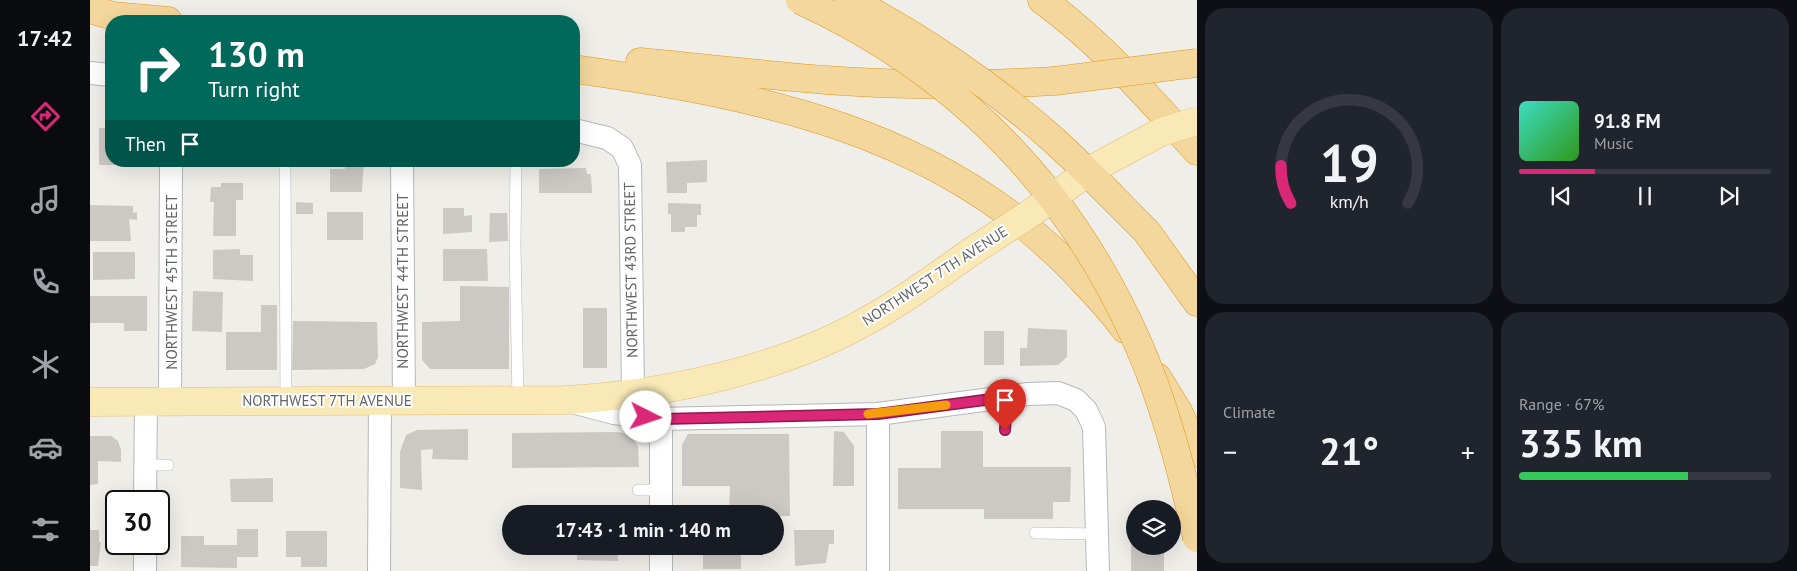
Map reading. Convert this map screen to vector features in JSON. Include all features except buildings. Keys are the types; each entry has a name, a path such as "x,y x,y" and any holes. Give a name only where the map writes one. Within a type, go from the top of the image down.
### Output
{"highway":[{"path":"800,0 858,29 892,49 960,99 994,130 1060,207 1112,290 1137,340 1177,459 1197,538"},
{"path":"849,0 929,48 1014,107 1050,137 1147,232 1197,286"},
{"path":"1042,0 1107,57 1155,104 1197,151"},
{"path":"90,9 109,15"},
{"path":"580,56 827,80 934,84 1054,81 1197,62"},
{"path":"580,70 698,88 800,112 879,140 942,170 1010,214 1055,251 1110,310 1148,363 1178,411 1197,453"},
{"path":"1147,232 1197,302"}],"main road":[{"name":"NORTHWEST 7TH AVENUE","path":"90,402 565,400 633,394 709,378 811,348 869,320 1034,211 1092,169 1161,132 1197,121"}],"street":[{"path":"90,73 105,74"},
{"name":"NORTHWEST 43RD STREET","path":"580,131 607,138 622,148 630,165 633,394"},
{"name":"NORTHWEST 45TH STREET","path":"145,490 145,465 158,402 171,167"},
{"name":"NORTHWEST 44TH STREET","path":"379,571 392,401 402,167"},
{"name":"NORTHWEST 7TH AVENUE","path":"565,400 614,413 661,419 878,414 1007,397 1058,393 1076,400 1086,410 1094,427 1098,534"},
{"path":"878,414 878,571"},
{"path":"661,419 661,505"},
{"path":"1098,534 1098,571"},
{"path":"145,555 145,571"},
{"path":"661,555 661,571"}],"lane":[{"path":"285,167 286,402"},
{"path":"516,167 515,245 518,400"},
{"path":"1005,430 1007,397"},
{"path":"145,465 168,465"},
{"path":"638,490 661,490"},
{"path":"1035,533 1098,534"}],"slow traffic":[{"path":"868,414 946,405"}],"route":[{"path":"646,417 661,419 878,414 1007,397 1005,430"}]}
